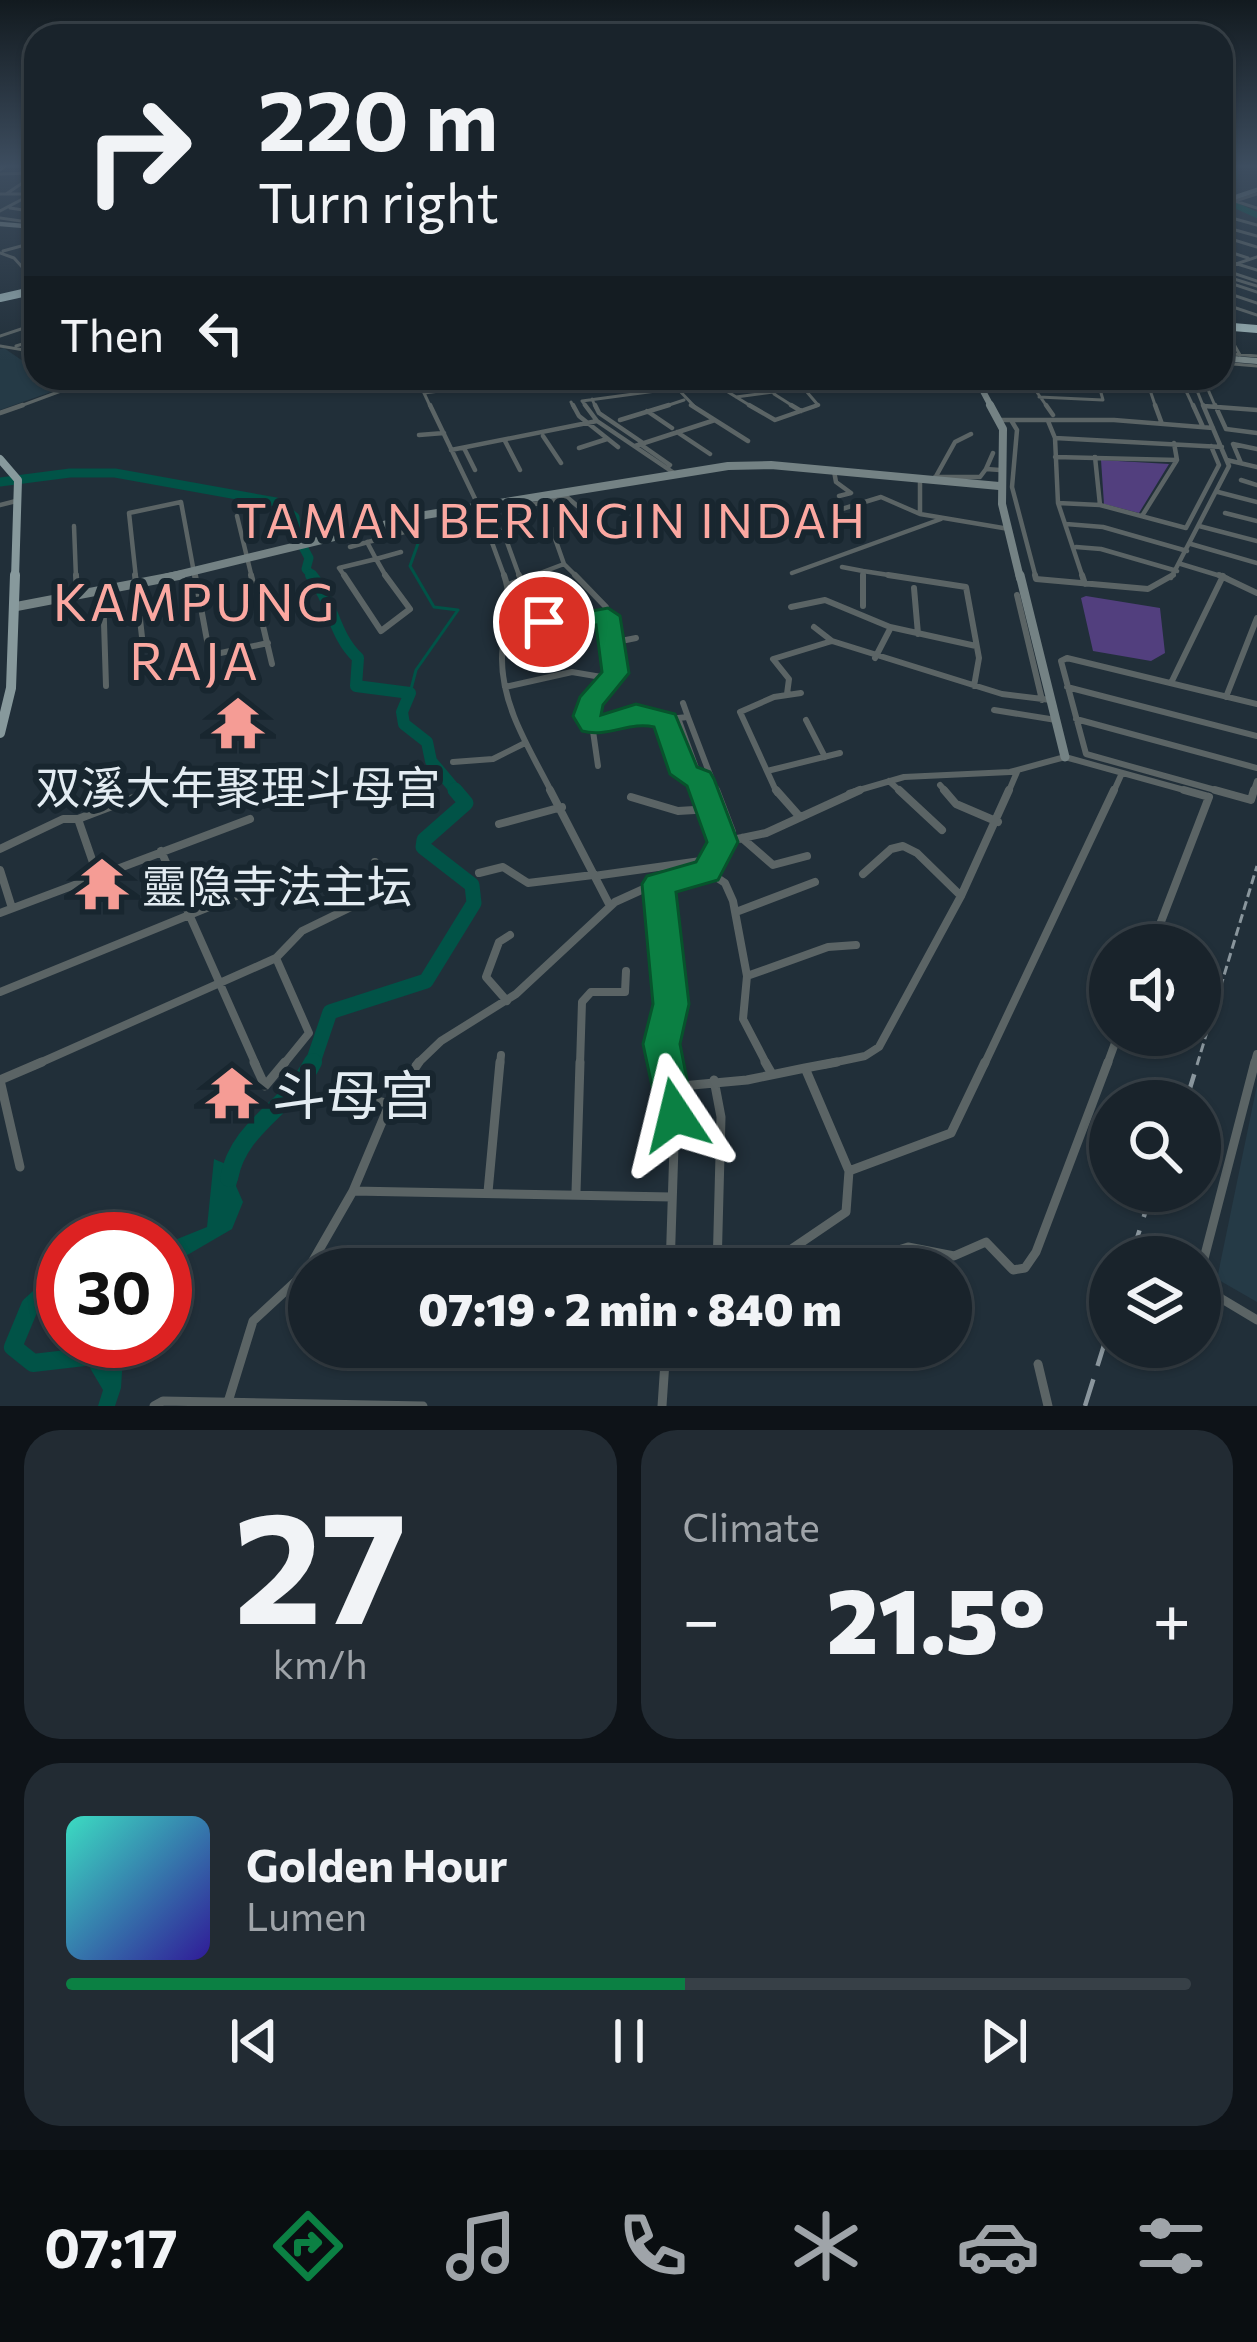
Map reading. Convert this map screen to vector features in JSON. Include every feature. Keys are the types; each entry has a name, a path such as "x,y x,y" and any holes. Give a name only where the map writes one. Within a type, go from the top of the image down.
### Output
{"main road":[{"path":"0,459 18,477 14,607 0,733"}],"street":[{"path":"1233,266 1255,259"},
{"path":"1233,263 1257,270"},
{"path":"1233,341 1240,355"},
{"path":"0,346 24,344"},
{"path":"16,346 24,348"},
{"path":"1233,356 1257,361"},
{"path":"0,412 56,390"},
{"path":"422,390 478,507 508,585 512,603 502,649 505,687 525,743 610,906"},
{"path":"655,390 582,402 597,421 639,444 715,420"},
{"path":"678,390 684,400 748,441"},
{"path":"723,390 772,420 818,405 806,390"},
{"path":"732,398 788,390"},
{"path":"983,390 1001,420 999,486 1047,700"},
{"path":"1035,390 1050,418 1058,503 1085,585"},
{"path":"1039,397 1103,400 1100,390"},
{"path":"1150,390 1162,424"},
{"path":"1186,390 1203,427"},
{"path":"1011,420 1017,430 1012,487 1036,579 1148,589 1166,583 1179,567 1218,492 1227,460 1197,390"},
{"path":"1208,390 1228,430 1257,433"},
{"path":"771,392 801,411"},
{"path":"592,399 599,413 671,471"},
{"path":"620,420 684,400"},
{"path":"571,402 587,424 618,447"},
{"path":"1204,406 1257,410"},
{"path":"647,411 710,454"},
{"path":"1001,420 1050,418 1214,428"},
{"path":"451,450 597,421"},
{"path":"419,435 444,433"},
{"path":"935,479 955,442 971,434"},
{"path":"543,435 561,463"},
{"path":"1055,438 1222,446"},
{"path":"579,448 608,439"},
{"path":"505,441 520,470"},
{"path":"1142,516 1177,460 1174,443"},
{"path":"1241,463 1233,444 1257,448"},
{"path":"1058,503 1100,505 1186,528 1219,465 1211,446"},
{"path":"464,448 475,470"},
{"path":"14,607 196,572 410,518 564,495 671,471 757,465 920,480 980,477 993,453"},
{"path":"1055,457 1177,460"},
{"path":"1095,457 1100,505"},
{"path":"1227,460 1257,467"},
{"path":"986,470 1000,470"},
{"path":"834,471 836,482 851,493 839,496"},
{"path":"935,479 999,486"},
{"path":"920,480 920,514"},
{"path":"1241,480 1257,484"},
{"path":"1218,492 1257,502"},
{"path":"564,495 616,539"},
{"path":"842,509 875,495 920,514 1009,529"},
{"path":"0,505 16,501"},
{"path":"142,637 130,513 184,503 213,674"},
{"path":"1226,513 1257,521"},
{"path":"237,516 272,664"},
{"path":"350,548 415,529 410,518"},
{"path":"592,518 552,530 564,564 608,616 613,679 589,703 586,710 592,724"},
{"path":"792,573 940,519"},
{"path":"1066,524 1103,526 1257,563"},
{"path":"74,526 77,596"},
{"path":"1199,526 1257,541"},
{"path":"488,532 503,531 521,580"},
{"path":"368,542 376,559 410,609 381,631 339,568 376,559 401,552"},
{"path":"1074,547 1223,576 1257,593"},
{"path":"508,585 564,564"},
{"path":"842,567 967,587 977,646 974,686"},
{"path":"863,571 863,606"},
{"path":"1171,683 1223,576"},
{"path":"914,588 918,634"},
{"path":"103,590 106,686"},
{"path":"1016,595 1065,757"},
{"path":"791,607 825,600 890,627 977,646"},
{"path":"536,611 552,626 608,616"},
{"path":"1226,697 1257,618"},
{"path":"814,627 832,641 875,658 974,686 1047,700"},
{"path":"875,658 890,627"},
{"path":"611,643 636,638"},
{"path":"787,694 789,679 773,659 832,641"},
{"path":"211,656 268,644"},
{"path":"1210,794 1084,751 1061,661 1067,658 1257,704"},
{"path":"505,687 572,672 613,679"},
{"path":"1067,687 1257,736"},
{"path":"799,816 777,793 740,712 802,693"},
{"path":"322,1248 353,1191 390,1104 423,1056 507,1001 610,906 658,884 707,872 722,840 732,832 683,703"},
{"path":"994,710 1056,720"},
{"path":"592,724 620,722 636,713 665,720 688,717"},
{"path":"678,718 722,840"},
{"path":"1076,719 1257,768"},
{"path":"665,720 684,774 699,779"},
{"path":"806,720 825,757"},
{"path":"592,724 589,729 598,766"},
{"path":"453,762 493,759 525,743"},
{"path":"767,772 840,753"},
{"path":"722,840 766,833 799,816 916,774 1018,771 1065,757 1250,800 1257,781"},
{"path":"670,1088 874,1053 962,896 1018,771"},
{"path":"849,1171 865,1168 894,1150 937,1142 951,1133 1122,773"},
{"path":"889,781 942,830"},
{"path":"940,785 956,804 998,822"},
{"path":"0,849 63,819 78,819 149,792"},
{"path":"1160,924 1210,794"},
{"path":"631,797 678,812 711,809"},
{"path":"499,824 562,807"},
{"path":"78,819 98,875"},
{"path":"0,913 250,819"},
{"path":"742,838 773,865 807,856"},
{"path":"862,874 891,849 903,846 962,896"},
{"path":"161,851 261,1082 268,1085 309,1033 276,958"},
{"path":"479,873 500,866 528,883 715,859"},
{"path":"20,1167 0,1080 276,958 296,934 378,894 375,862"},
{"path":"0,869 11,908"},
{"path":"707,872 725,883 736,912 747,976 743,1019 772,1074"},
{"path":"736,912 815,882"},
{"path":"658,884 671,1004 662,1044 675,1115 671,1248"},
{"path":"0,992 236,896"},
{"path":"507,1001 486,977 499,942 510,935"},
{"path":"747,976 775,972 828,946 856,945"},
{"path":"576,1194 582,1002 591,992 625,992 626,971"},
{"path":"1257,1054 1200,1274 1212,1293 1257,1320"},
{"path":"488,1192 501,1055"},
{"path":"972,1248 986,1242 1012,1270 1025,1268 1036,1252 1110,1056"},
{"path":"794,1248 846,1212 849,1171 805,1067"},
{"path":"359,1078 362,1097 390,1104"},
{"path":"714,1079 721,1117 718,1248"},
{"path":"353,1191 672,1197"},
{"path":"229,1402 253,1322 263,1307 288,1291"},
{"path":"1038,1364 1048,1406"},
{"path":"662,1406 665,1368"},
{"path":"154,1406 229,1402 419,1406"}],"shaded area":[{"path":"0,349 24,362 24,390 57,390 0,410"},
{"path":"1101,460 1169,464 1139,513 1104,504"},
{"path":"1081,598 1160,608 1165,653 1151,661 1093,651"},
{"path":"1257,1085 1257,1302 1221,1281 1221,1260"},
{"path":"214,1159 240,1170 236,1186 243,1202 232,1229 192,1252 192,1233 207,1227"},
{"path":"90,1368 122,1368 115,1406 98,1406 103,1390"}],"waterway":[{"path":"0,482 115,473 276,502 295,517 296,534 309,558 306,569 314,578"},
{"path":"410,693 416,670 458,610 434,607 410,566 421,535"},
{"path":"311,575 343,639 358,658 356,686 410,693 402,712 404,724 427,742 431,761 458,793"},
{"path":"312,1065 330,1012 426,981 474,903 472,885 423,847 424,840 466,803 455,790"},
{"path":"229,1178 243,1144 313,1062"},
{"path":"36,1301 13,1347 36,1363"}],"railway":[{"path":"1197,1065 1257,866"},
{"path":"1192,1080 1198,1062"},
{"path":"1138,1236 1145,1212"},
{"path":"1085,1406 1097,1368"}],"place":[{"name":"双溪大年聚理斗母宫","path":"238,723"},
{"name":"靈隐寺法主坛","path":"102,884"},
{"name":"斗母宫","path":"232,1093"}],"district":[{"name":"TAMAN BERINGIN INDAH","path":"552,518"},
{"name":"KAMPUNG RAJA","path":"195,629"}],"route":[{"path":"544,622 552,626 608,616 616,673 589,703 587,716 592,724 620,722 636,713 665,720 684,774 699,779 723,842 707,872 658,884 671,1004 662,1044 675,1115"}]}
